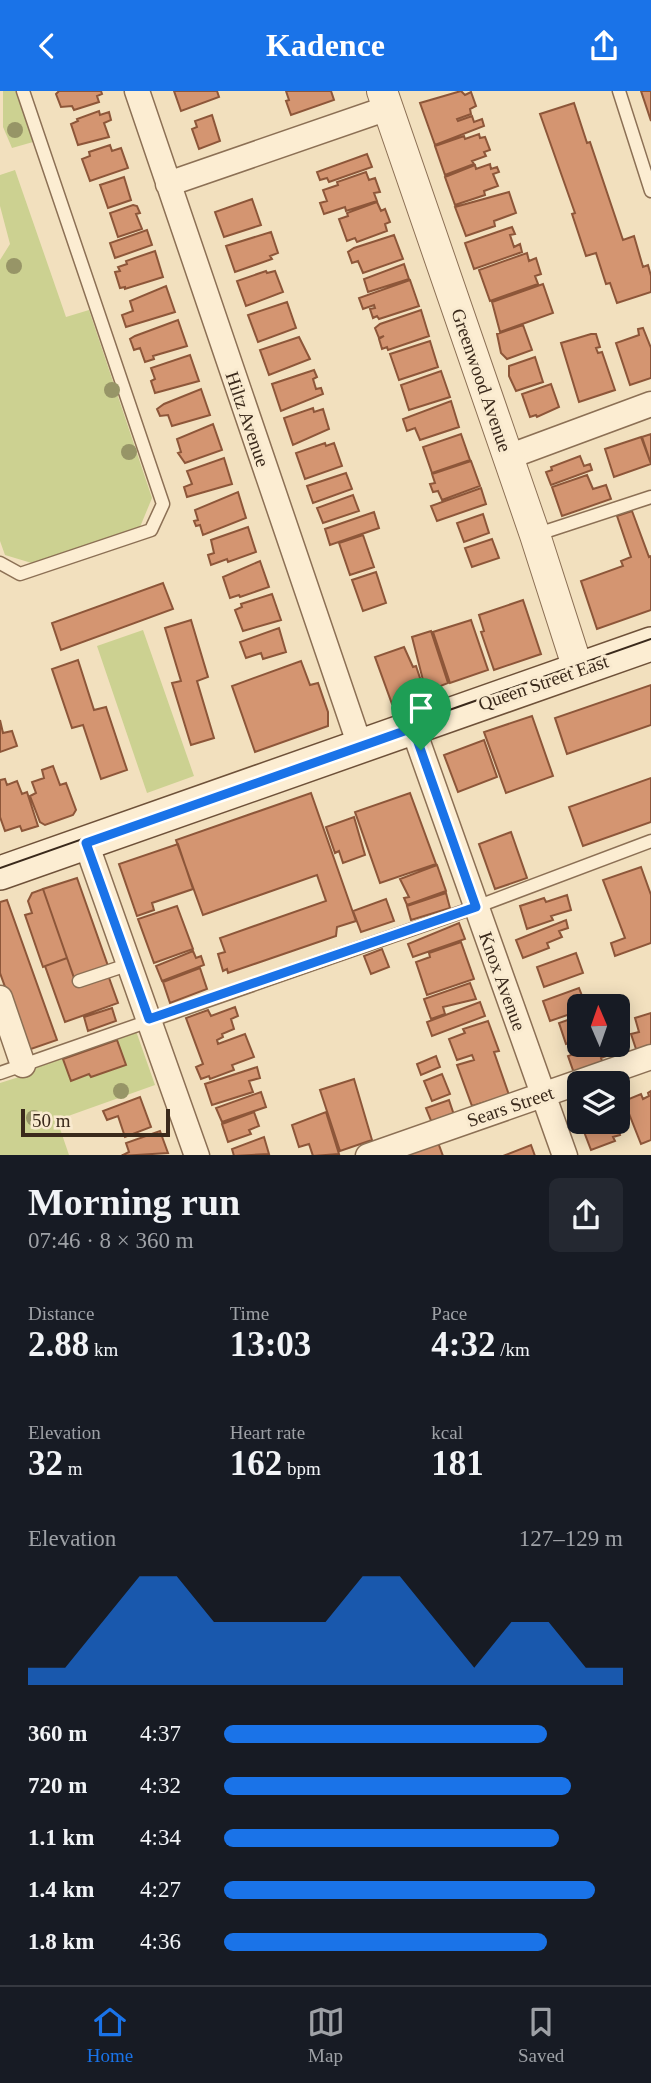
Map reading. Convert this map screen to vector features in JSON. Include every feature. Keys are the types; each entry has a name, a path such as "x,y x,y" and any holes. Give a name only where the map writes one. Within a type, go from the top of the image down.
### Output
{"main road":[{"name":"Queen Street East","path":"0,873 651,644"}],"street":[{"name":"Hiltz Avenue","path":"137,91 360,746"},
{"path":"168,184 385,100"},
{"name":"Greenwood Avenue","path":"385,100 535,535 578,670"},
{"path":"508,457 651,404"},
{"name":"Knox Avenue","path":"413,728 565,1155"},
{"path":"86,843 197,1155"},
{"path":"0,998 12,1069"},
{"name":"Sears Street","path":"371,1155 651,1057"}],"lane":[{"path":"0,563 20,574 151,530 163,504 23,91"},
{"path":"620,91 651,191"},
{"path":"535,535 651,498"},
{"path":"12,1069 476,907 651,841"},
{"path":"79,981 130,964"}],"green space":[{"path":"3,91 16,91 33,142 12,148 3,127"},
{"path":"15,170 66,317 89,310 152,498 140,527 35,564 5,555 0,541 0,260 10,244 0,206 0,175"},
{"path":"143,630 194,776 147,793 97,646"},
{"path":"136,1031 155,1085 57,1120 69,1155 0,1155 0,1083 19,1077 18,1073"}],"building":[{"path":"59,91 101,91 102,94 97,96 99,102 74,110 72,106 61,107 56,94"},
{"path":"174,91 217,91 219,97 181,111"},
{"path":"286,91 331,91 334,100 291,115"},
{"path":"461,91 465,95 471,92 476,106 470,109 471,114 457,119 458,121 472,116 474,122 482,119 484,126 435,145 420,103"},
{"path":"641,91 651,91 651,121"},
{"path":"574,103 623,240 634,236 643,267 648,265 651,276 651,292 617,303 610,283 606,284 596,253 586,256 572,214 575,213 540,114"},
{"path":"99,111 100,115 109,112 111,120 104,123 109,137 78,145 71,124"},
{"path":"212,115 220,141 199,149 192,129 197,127 195,121"},
{"path":"479,134 480,138 485,137 490,150 484,152 486,156 472,161 474,164 445,175 435,146"},
{"path":"110,145 112,151 121,148 128,168 90,181 82,159 90,156 89,152"},
{"path":"367,154 372,167 329,182 327,178 320,180 317,172"},
{"path":"490,164 491,169 497,167 499,172 493,174 498,186 484,191 485,195 455,205 445,177 475,165 476,169"},
{"path":"366,172 369,180 375,178 380,192 374,193 377,201 346,211 345,207 324,214 320,203 327,201 323,190"},
{"path":"124,177 131,200 108,208 100,185"},
{"path":"509,192 516,213 494,221 495,226 466,236 455,207"},
{"path":"252,199 261,225 224,237 215,212"},
{"path":"377,202 381,211 385,209 390,222 385,224 387,231 357,242 355,238 347,241 339,219 348,216 347,213"},
{"path":"137,206 140,213 136,214 142,229 118,237 110,213"},
{"path":"512,227 515,234 510,235 514,247 520,244 522,252 474,269 465,243"},
{"path":"147,230 152,245 115,258 110,243"},
{"path":"271,232 278,253 270,256 272,259 235,272 226,246"},
{"path":"394,235 403,259 363,273 358,261 352,263 348,252 354,248"},
{"path":"155,251 163,277 125,289 120,288 115,272 120,271 118,267 127,264 126,261"},
{"path":"527,253 529,261 536,258 541,274 535,276 538,284 490,301 479,270"},
{"path":"404,264 409,279 368,292 364,279"},
{"path":"266,271 275,271 283,292 246,306 237,281"},
{"path":"410,280 419,306 379,319 377,316 373,318 370,309 375,308 374,305 363,309 359,298"},
{"path":"543,284 553,313 500,332 492,302"},
{"path":"166,286 175,312 126,327 122,315 133,311 130,301"},
{"path":"287,302 296,328 258,342 248,315"},
{"path":"421,310 429,336 388,350 387,347 382,349 379,339 384,336 379,338 375,328"},
{"path":"178,320 187,346 153,356 154,359 145,362 140,348 134,350 130,339"},
{"path":"523,325 532,350 507,359 501,353 497,334"},
{"path":"643,328 651,348 651,378 630,385 616,343 639,335 638,329"},
{"path":"596,334 600,347 596,348 598,353 602,352 615,390 579,402 561,343"},
{"path":"299,337 310,359 269,375 260,350"},
{"path":"430,341 438,367 399,380 390,354"},
{"path":"190,355 199,381 155,393 151,381 155,379 151,368"},
{"path":"535,357 543,382 516,391 509,376 509,366"},
{"path":"314,370 317,377 313,379 316,389 321,388 323,394 281,411 272,384"},
{"path":"441,371 450,397 409,410 401,385"},
{"path":"551,384 559,407 537,417 530,417 522,394"},
{"path":"201,389 210,415 172,426 168,415 160,416 157,409 164,404"},
{"path":"451,401 459,427 420,440 415,428 407,431 403,419"},
{"path":"313,408 314,412 323,409 329,429 293,445 284,418"},
{"path":"213,424 222,450 185,463 178,453 181,452 177,439"},
{"path":"461,434 470,460 432,473 423,447"},
{"path":"651,434 651,464 642,437"},
{"path":"641,437 651,464 614,477 605,449"},
{"path":"325,443 326,446 334,443 342,466 305,479 296,453"},
{"path":"580,456 584,466 590,464 592,470 551,485 546,472 552,470 551,467"},
{"path":"224,458 232,484 187,497 184,487 192,484 187,471"},
{"path":"471,461 480,486 442,500 438,491 433,492 430,484 435,483 432,474"},
{"path":"346,473 352,489 313,503 307,486"},
{"path":"587,475 593,489 606,485 611,499 562,516 552,487"},
{"path":"481,488 486,504 437,521 431,506"},
{"path":"238,492 246,518 203,535 200,525 196,526 194,521 198,520 195,510"},
{"path":"353,495 359,511 323,523 317,508"},
{"path":"632,511 649,557 651,556 651,610 597,629 581,581 623,566 621,561 631,557 617,516"},
{"path":"374,512 379,528 330,545 325,529"},
{"path":"483,514 489,533 464,542 457,523"},
{"path":"248,527 256,552 211,565 208,555 214,553 211,540"},
{"path":"363,535 374,567 350,575 339,543"},
{"path":"492,539 499,558 472,567 465,548"},
{"path":"260,561 269,587 230,598 223,577"},
{"path":"376,572 386,603 363,611 352,580"},
{"path":"163,583 173,609 61,650 52,623"},
{"path":"272,594 281,620 243,631 235,610 242,607 241,604"},
{"path":"523,600 541,654 494,670 481,632 484,631 479,615"},
{"path":"191,620 208,677 197,681 214,738 191,745 172,683 181,681 165,628"},
{"path":"471,620 488,670 450,683 433,632"},
{"path":"279,628 286,652 263,659 261,653 246,658 240,642"},
{"path":"431,631 448,683 426,692 412,637"},
{"path":"404,647 413,667 416,666 425,693 392,704 375,657"},
{"path":"78,660 94,710 106,707 127,770 101,779 83,725 72,728 52,669"},
{"path":"301,661 310,685 318,683 328,712 328,726 255,752 232,686"},
{"path":"651,685 651,725 567,754 555,718"},
{"path":"532,716 553,776 506,793 484,732"},
{"path":"0,720 3,733 12,731 17,746 0,752"},
{"path":"484,740 497,777 458,792 444,755"},
{"path":"53,766 60,785 66,783 76,810 73,815 45,825 40,822 30,796 36,793 32,782 44,778 42,770"},
{"path":"651,778 651,822 583,846 569,807"},
{"path":"5,779 7,785 17,781 22,794 27,792 38,826 22,831 20,826 5,831 0,817 0,780"},
{"path":"311,793 356,921 337,927 336,936 228,973 227,969 223,971 218,954 225,952 220,938 326,901 317,875 203,915 176,840"},
{"path":"410,793 436,864 380,883 355,812"},
{"path":"354,817 365,855 343,863 339,851 335,853 326,827"},
{"path":"511,832 527,878 495,889 479,844"},
{"path":"178,844 193,889 152,903 154,910 137,916 119,864"},
{"path":"437,865 446,891 407,905 404,898 409,897 400,879"},
{"path":"641,867 651,895 651,943 615,956 611,943 625,938 603,880"},
{"path":"77,878 108,966 74,978 43,889"},
{"path":"43,889 67,958 43,967 25,915 32,913 28,901 32,893"},
{"path":"446,893 450,908 411,920 407,906"},
{"path":"567,895 571,910 551,916 553,920 527,929 520,906 544,898 546,902"},
{"path":"386,899 394,921 361,932 353,911"},
{"path":"7,900 57,1040 28,1050 0,973 0,902"},
{"path":"177,906 193,949 154,963 138,919"},
{"path":"566,920 568,928 559,931 562,937 547,943 549,948 523,958 516,940"},
{"path":"459,923 465,939 413,957 408,944"},
{"path":"461,942 474,979 427,995 416,962 430,957 429,953"},
{"path":"382,949 389,967 371,974 364,956"},
{"path":"193,951 196,958 201,956 204,965 162,981 156,966"},
{"path":"576,953 583,973 544,987 537,967"},
{"path":"67,958 77,986 108,975 118,1003 65,1022 45,966"},
{"path":"200,968 207,989 170,1003 163,982"},
{"path":"470,983 476,999 443,1007 445,1014 431,1019 424,999"},
{"path":"579,988 581,994 567,994 567,1015 550,1021 543,1001"},
{"path":"480,1002 485,1016 432,1036 427,1022"},
{"path":"235,1007 238,1016 231,1019 234,1029 222,1034 223,1037 217,1040 218,1044 245,1034 254,1057 232,1065 234,1070 210,1079 209,1076 201,1079 196,1067 203,1064 186,1018 208,1010 211,1016"},
{"path":"112,1008 116,1021 88,1031 84,1017"},
{"path":"651,1013 651,1047 637,1052 631,1034 639,1032 635,1018"},
{"path":"567,1020 567,1044 566,1044 559,1023"},
{"path":"488,1021 499,1051 494,1052 509,1095 472,1106 457,1065 474,1060 472,1055 457,1060 449,1039 465,1033 463,1029"},
{"path":"117,1040 126,1065 71,1081 63,1059"},
{"path":"436,1056 440,1067 421,1075 417,1064"},
{"path":"568,1057 604,1057 601,1058 604,1066 590,1071 573,1071"},
{"path":"257,1067 260,1078 249,1081 253,1092 212,1105 205,1084"},
{"path":"442,1074 450,1094 432,1101 424,1081"},
{"path":"354,1079 372,1140 340,1151 320,1090"},
{"path":"651,1091 651,1140 641,1144 630,1116 630,1099 641,1094 643,1099 649,1096"},
{"path":"261,1092 266,1107 222,1122 216,1108"},
{"path":"140,1097 151,1127 125,1137 118,1116 107,1120 103,1111"},
{"path":"449,1100 454,1115 432,1123 426,1108"},
{"path":"254,1112 259,1126 249,1130 251,1134 228,1142 222,1124"},
{"path":"326,1112 339,1154 313,1155 309,1144 299,1147 292,1125"},
{"path":"160,1131 168,1153 123,1155 129,1152 126,1143"},
{"path":"585,1134 620,1134 613,1137 615,1141 591,1150"},
{"path":"264,1137 269,1154 234,1155 232,1149"},
{"path":"436,1137 443,1155 391,1155"},
{"path":"531,1145 535,1155 506,1155"}],"tram line":[{"path":"0,868 651,639"}],"route":[{"path":"413,728 421,750 476,907 149,1019 86,843 413,728"}]}
